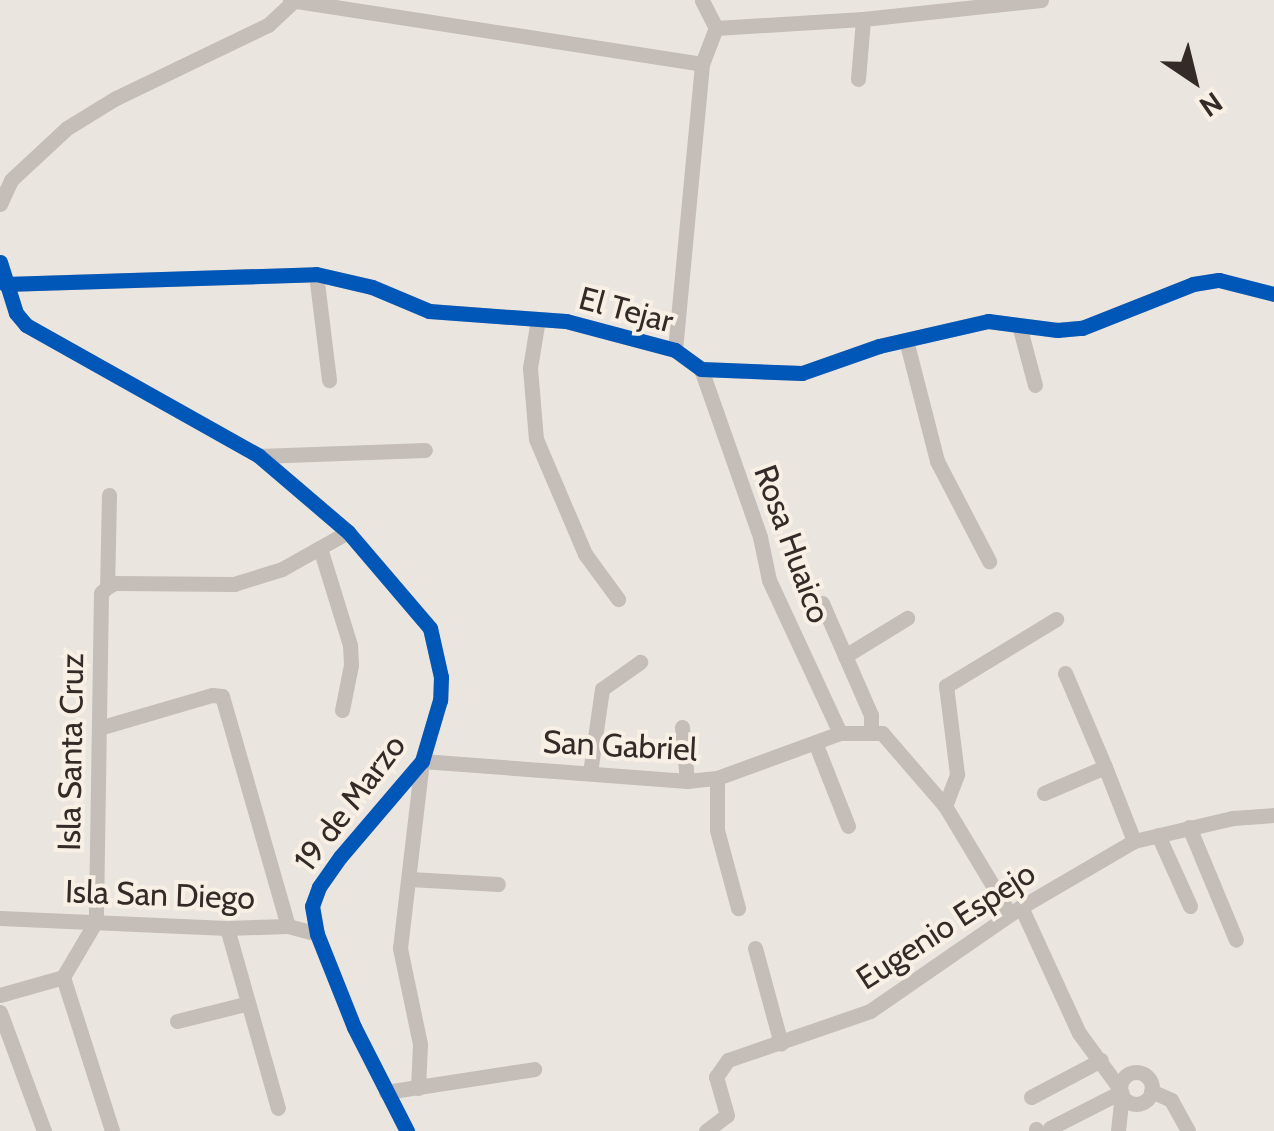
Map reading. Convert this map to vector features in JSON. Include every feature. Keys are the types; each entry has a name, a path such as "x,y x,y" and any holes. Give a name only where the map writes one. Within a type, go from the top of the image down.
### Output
{"street":[{"path":"0,204 11,180 68,128 116,98 268,24 293,0 702,64"},
{"path":"675,350 702,64 716,28 702,0"},
{"path":"842,0 854,18 858,79"},
{"path":"716,28 1041,0"},
{"name":"19 de Marzo","path":"0,262 16,313 26,325 259,456 336,539 414,606 430,628 437,649 440,700 422,761 319,886 312,906 315,933 354,1027 407,1131"},
{"path":"316,274 329,380"},
{"name":"El Tejar","path":"6,284 316,274 372,286 429,311 566,321 675,350 701,369 802,373 906,340 988,322 1057,330 1082,328 1169,291 1219,280 1274,294"},
{"path":"538,319 530,368 536,439 586,554 618,599"},
{"path":"1020,325 1035,384"},
{"path":"906,340 937,461 989,561"},
{"name":"Rosa Huaico","path":"701,369 760,537 770,580 840,734"},
{"path":"259,456 425,450"},
{"name":"Isla Santa Cruz","path":"96,920 102,594 107,587 109,495"},
{"path":"107,587 115,583 234,584 282,569 336,539 352,665 342,710"},
{"path":"822,603 872,715 871,731 889,738 944,806 1016,911 1079,1033 1133,1103 1147,1096 1171,1100 1188,1131"},
{"path":"845,656 907,618"},
{"path":"944,806 957,774 946,686 1056,619"},
{"path":"590,774 602,689 640,662"},
{"path":"1065,673 1134,840"},
{"path":"100,728 212,695 222,696 290,926"},
{"path":"682,727 687,782"},
{"name":"San Gabriel","path":"422,761 687,782 717,778 840,734 871,731"},
{"path":"816,745 848,826"},
{"path":"418,1088 420,1044 400,948 422,761"},
{"path":"1044,794 1106,767"},
{"path":"717,778 717,830 738,908"},
{"name":"Eugenio Espejo","path":"726,1114 716,1077 728,1060 870,1012 1016,911 1134,840 1189,827 1274,815"},
{"path":"1189,827 1236,940"},
{"path":"1158,835 1190,906"},
{"path":"410,880 498,884"},
{"name":"Isla San Diego","path":"0,918 227,928 290,926 315,933"},
{"path":"0,995 64,977 96,920"},
{"path":"227,928 245,1004 278,1108"},
{"path":"754,948 781,1044"},
{"path":"64,977 112,1131"},
{"path":"177,1021 245,1004"},
{"path":"0,1012 44,1131"},
{"path":"1097,1056 1130,1073 1144,1074 1147,1096 1119,1131"},
{"path":"1030,1097 1097,1056"},
{"path":"386,1092 534,1069"},
{"path":"1119,1131 1121,1092 1130,1073"},
{"path":"1041,1130 1121,1092"},
{"path":"706,1131 726,1114 736,1131"}],"cycle path":[{"path":"0,262 16,313 26,325 259,456 348,532 430,628 441,677 440,700 422,761 340,857 319,887 312,906 317,934 354,1027 407,1131"},
{"path":"5,284 316,274 372,287 429,311 566,321 675,350 701,369 802,373 879,346 988,321 1057,330 1082,328 1193,284 1219,280 1274,294"}]}
